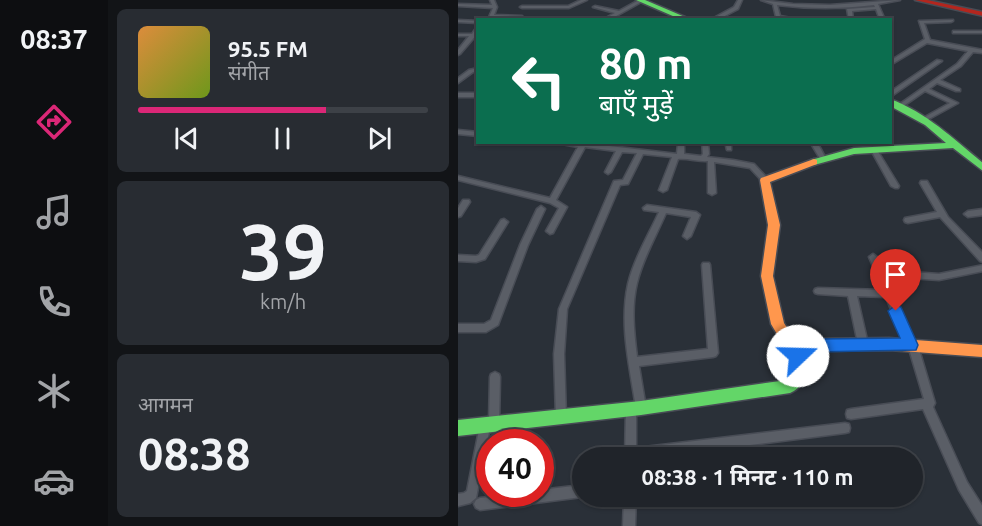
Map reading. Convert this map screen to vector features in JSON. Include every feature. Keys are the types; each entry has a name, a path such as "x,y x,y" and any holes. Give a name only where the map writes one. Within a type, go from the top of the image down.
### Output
{"main road":[{"path":"640,0 684,18"},
{"path":"920,0 983,13"},
{"path":"931,0 983,13"},
{"path":"895,104 926,119 983,168"},
{"path":"458,428 636,409 790,386 798,380 798,356 778,324 767,276 774,225 765,180 793,172 798,167 823,159 874,150 957,145"},
{"path":"798,356 804,348 814,345 912,345 983,351"}],"street":[{"path":"492,0 495,7 491,16 522,16 522,18"},
{"path":"522,7 569,7 585,0"},
{"path":"608,18 640,0"},
{"path":"716,18 736,8 740,0"},
{"path":"763,0 804,6 876,5"},
{"path":"851,18 849,10 898,0"},
{"path":"774,3 778,17 785,18"},
{"path":"458,5 495,7"},
{"path":"876,5 882,18"},
{"path":"804,6 805,18"},
{"path":"595,7 619,12"},
{"path":"458,21 476,22"},
{"path":"926,41 928,38 921,22 951,21"},
{"path":"458,53 476,30"},
{"path":"955,32 983,32"},
{"path":"458,34 472,35"},
{"path":"892,62 926,41 983,52"},
{"path":"458,43 466,43"},
{"path":"895,104 937,81 961,64 971,51"},
{"path":"892,94 940,61"},
{"path":"458,81 471,71 476,70"},
{"path":"937,81 958,90"},
{"path":"925,89 955,103 926,119"},
{"path":"458,95 476,95"},
{"path":"458,132 476,134"},
{"path":"573,144 752,166 765,180"},
{"path":"663,190 678,157 680,144"},
{"path":"702,160 706,154 705,144"},
{"path":"814,144 823,159"},
{"path":"552,201 582,146"},
{"path":"608,172 620,150"},
{"path":"874,150 895,186"},
{"path":"561,417 559,354 563,309 617,183 626,182 641,152"},
{"path":"711,161 712,193"},
{"path":"458,178 552,201 563,207 550,231"},
{"path":"924,183 942,214 983,259"},
{"path":"458,214 466,202"},
{"path":"647,208 696,215 687,236"},
{"path":"458,328 486,328 495,322 524,244 541,209"},
{"path":"631,447 636,409 634,362 629,325 633,285 664,210"},
{"path":"968,214 983,212"},
{"path":"908,220 942,214"},
{"path":"458,258 476,259 482,256 504,222"},
{"path":"873,257 912,345 930,400 927,405"},
{"path":"634,362 713,353 715,350 706,266"},
{"path":"910,275 940,277 983,268"},
{"path":"818,291 888,294"},
{"path":"852,293 863,344"},
{"path":"458,500 466,499 472,494 490,425 495,377"},
{"path":"851,414 927,405"},
{"path":"927,405 963,486 983,519"},
{"path":"699,447 845,428"},
{"path":"554,495 572,492"},
{"path":"629,526 630,507"}],"traffic: fast":[{"path":"639,0 684,18"},
{"path":"892,103 928,123 983,168"},
{"path":"814,162 854,151 957,145"},
{"path":"458,428 641,408 790,386 798,379 798,357"}],"traffic: slow":[{"path":"798,356 778,324 767,276 774,225 765,180 814,162"},
{"path":"798,357 804,348 814,345 889,344 983,351"}],"traffic: jam":[{"path":"918,0 983,14"}],"route":[{"path":"798,356 804,348 814,345 910,345 896,311"}]}
